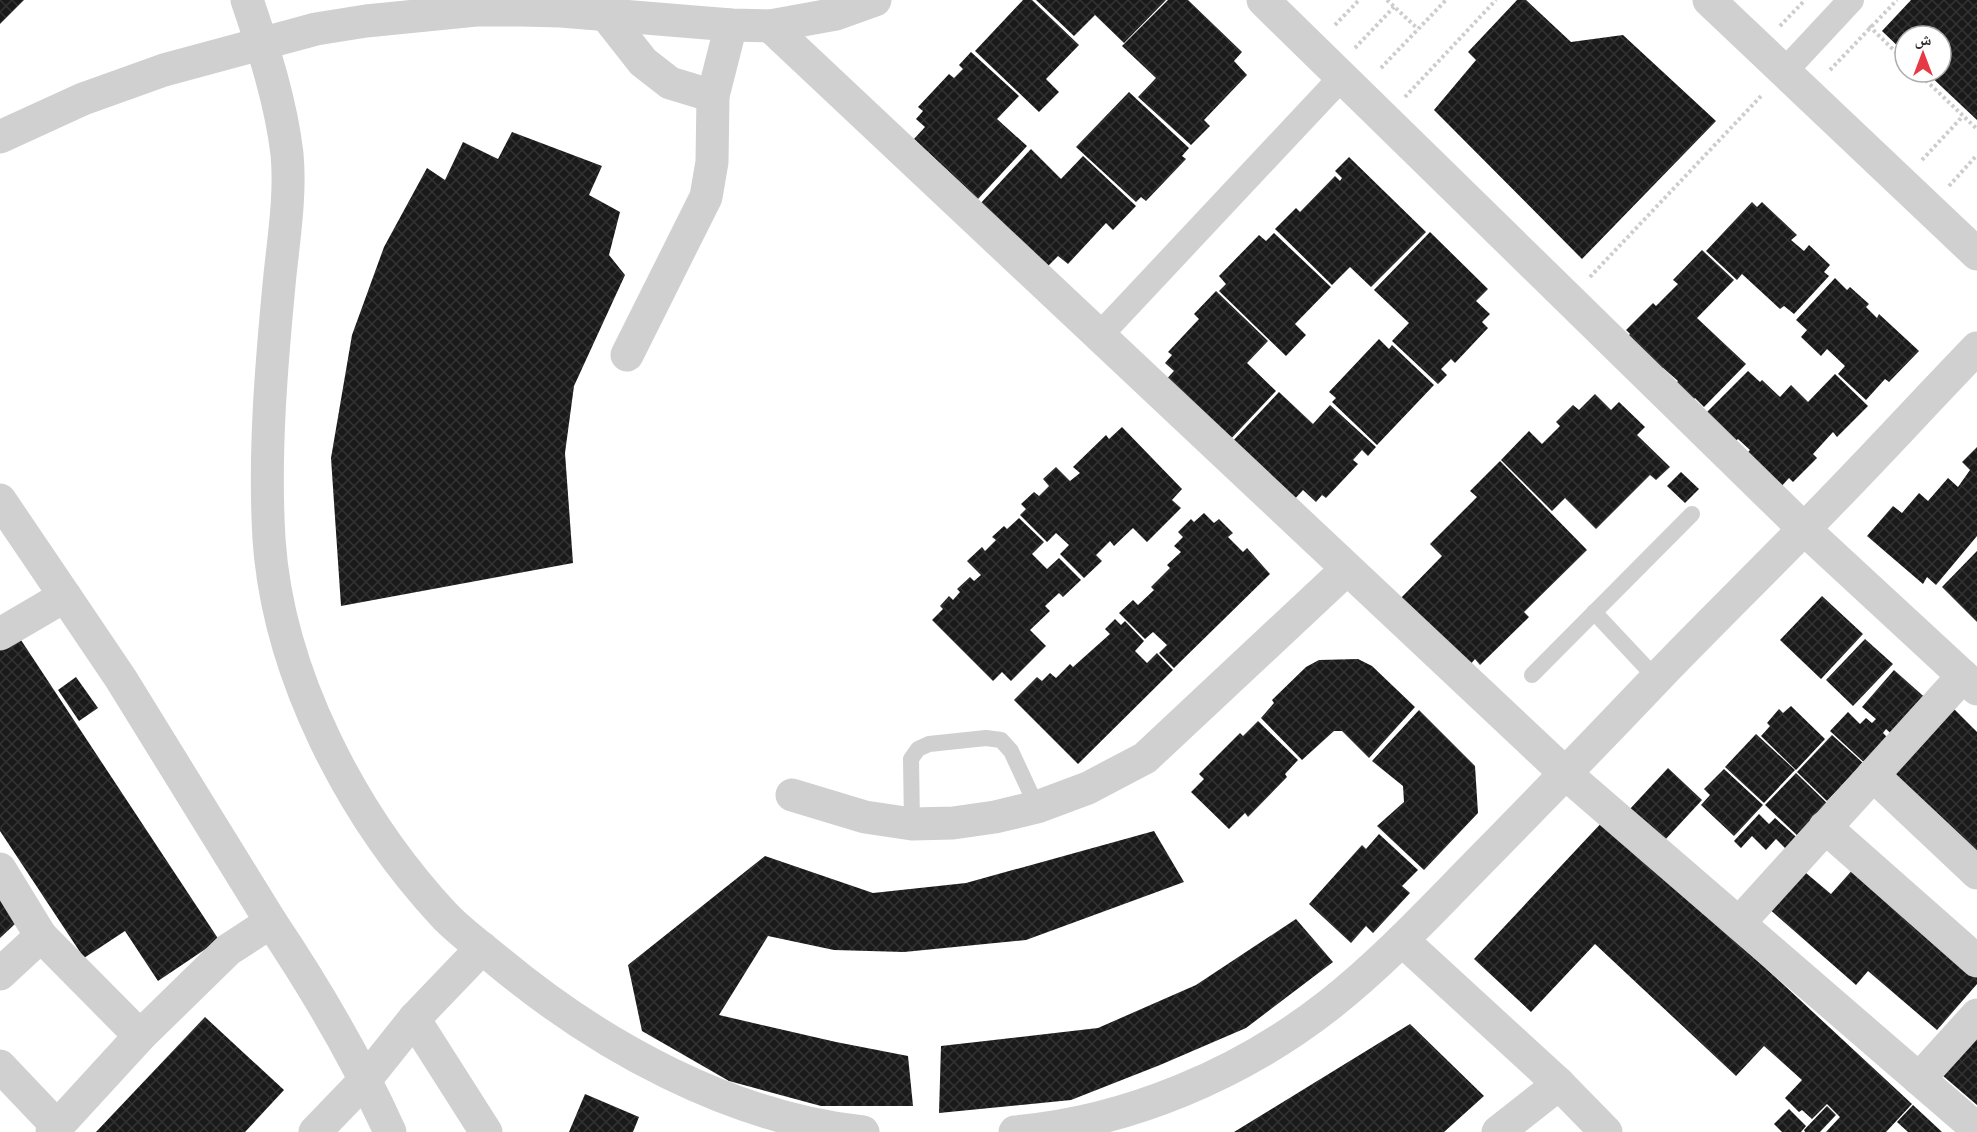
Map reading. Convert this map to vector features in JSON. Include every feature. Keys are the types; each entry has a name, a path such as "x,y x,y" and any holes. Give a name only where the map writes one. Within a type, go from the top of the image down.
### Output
{"street":[{"path":"247,0 262,43 281,118 287,156 287,188 273,353 267,483 269,540 274,586 286,636 307,698 338,764 368,818 404,867 445,916 524,983 583,1026 642,1060 713,1093 788,1118 863,1132"},
{"path":"0,137 83,99 164,70 316,29 366,21 523,5 606,15 770,26 836,14 875,0"},
{"path":"1263,0 1804,529 1970,682 1873,775 1738,923"},
{"path":"1708,0 1977,254"},
{"path":"1795,83 1848,2"},
{"path":"606,15 643,62 670,83 713,96"},
{"path":"627,355 706,197 712,162 713,96 731,25"},
{"path":"770,26 1566,774 1977,1129"},
{"path":"1100,336 1338,73"},
{"path":"1031,1131 1101,1117 1156,1100 1238,1065 1329,1006 1402,940 1566,774 1656,678 1804,529 1977,348"},
{"path":"0,500 121,679 294,954 366,1079 390,1132"},
{"path":"792,795 865,817 912,824 953,823 995,817 1037,807 1088,788 1145,758 1347,569"},
{"path":"0,634 65,596"},
{"path":"1873,775 1977,873"},
{"path":"1826,827 1977,961"},
{"path":"0,869 41,936 140,1036"},
{"path":"0,1066 55,1129 140,1036 228,950 272,922"},
{"path":"0,974 41,936"},
{"path":"1402,940 1559,1084 1606,1132"},
{"path":"315,1132 366,1079 414,1019 482,948"},
{"path":"1919,1079 1977,1015"},
{"path":"414,1019 486,1132"},
{"path":"1498,1132 1559,1084"}],"lane":[{"path":"1532,675 1692,514"},
{"path":"1594,612 1656,678"},
{"path":"912,824 910,759 918,748 929,744 986,738 1001,740 1011,751 1037,807"}],"path":[{"path":"1335,25 1359,0"},
{"path":"1387,0 1418,29"},
{"path":"1381,68 1446,0"},
{"path":"1384,119 1496,0"},
{"path":"1569,300 1795,83 1870,28 1897,0"},
{"path":"1848,2 1870,28 1893,50"},
{"path":"1338,73 1394,7"},
{"path":"1930,84 1977,129"},
{"path":"1901,182 1963,116"},
{"path":"1929,209 1977,155"}],"building":[{"path":"0,0 24,0 0,24"},
{"path":"1023,0 1032,0 1079,45 1046,79 1059,92 1039,112 975,51"},
{"path":"1036,0 1166,0 1124,43 1095,15 1074,36"},
{"path":"1168,0 1188,0 1242,52 1234,61 1247,75 1204,120 1210,126 1191,145 1138,97 1156,78 1122,46"},
{"path":"1517,0 1526,0 1571,42 1623,35 1716,121 1582,259 1434,110 1476,60 1468,52"},
{"path":"1911,0 1977,0 1977,120 1939,84 1953,84 1953,24 1893,24 1893,42 1882,31"},
{"path":"971,52 1019,96 997,119 1027,146 978,199 914,139 925,127 916,119 923,111 918,107 949,74 954,78 963,69 959,65"},
{"path":"1129,92 1189,148 1182,156 1186,159 1146,201 1141,197 1136,202 1076,147"},
{"path":"512,132 602,166 589,195 620,212 609,255 625,275 574,386 565,453 573,563 341,606 331,458 352,335 384,247 427,168 445,180 463,142 498,159"},
{"path":"1031,149 1061,179 1083,156 1136,206 1113,230 1106,223 1068,264 1058,256 1046,268 979,205"},
{"path":"1349,157 1426,232 1371,287 1350,267 1332,285 1275,229 1296,208 1300,212 1335,176 1340,181 1342,178 1335,171"},
{"path":"1752,202 1757,207 1762,202 1797,235 1791,240 1804,251 1809,245 1830,265 1824,272 1829,276 1794,314 1784,306 1780,309 1742,274 1737,280 1706,251"},
{"path":"1430,232 1488,289 1476,301 1490,314 1482,322 1488,328 1455,363 1451,359 1441,369 1447,375 1438,384 1392,341 1409,323 1374,290"},
{"path":"1274,233 1331,287 1295,324 1306,335 1286,356 1219,291 1226,284 1219,276 1259,235 1266,241"},
{"path":"1702,250 1734,280 1697,318 1746,364 1704,407 1695,398 1690,403 1672,387 1678,381 1663,368 1658,373 1624,340 1630,334 1626,330 1653,303 1656,306 1678,284 1673,280"},
{"path":"1835,278 1847,290 1850,287 1869,304 1866,307 1877,318 1879,314 1919,351 1889,382 1885,379 1866,400 1838,374 1845,366 1827,349 1821,356 1801,337 1807,330 1796,320"},
{"path":"1216,291 1268,341 1247,363 1276,391 1226,444 1162,384 1174,371 1165,363 1172,355 1168,352 1199,319 1194,314"},
{"path":"1379,339 1389,349 1392,345 1434,385 1377,445 1332,402 1336,398 1329,392"},
{"path":"1748,371 1760,382 1762,380 1780,397 1791,385 1808,402 1835,374 1868,406 1837,437 1833,432 1813,454 1817,458 1793,482 1789,478 1780,488 1745,455 1750,450 1738,439 1733,443 1704,415"},
{"path":"1279,392 1313,424 1330,405 1376,447 1368,456 1362,450 1353,460 1358,464 1326,498 1322,495 1316,502 1303,490 1292,502 1230,444"},
{"path":"1595,394 1611,410 1619,402 1645,427 1637,435 1670,467 1656,480 1650,475 1596,529 1565,498 1552,511 1501,460 1529,431 1542,444 1560,426 1556,422 1573,405 1579,410"},
{"path":"1122,427 1182,489 1172,500 1181,508 1147,542 1133,528 1114,546 1110,541 1096,555 1102,561 1084,578 1060,554 1069,545 1056,533 1047,542 1020,515 1026,509 1021,504 1034,492 1039,496 1049,486 1043,479 1056,467 1070,481 1080,473 1073,467 1106,435 1109,439"},
{"path":"1977,447 1977,536 1936,585 1927,577 1923,584 1867,536 1893,506 1902,513 1919,493 1928,501 1948,478 1958,487 1970,470 1962,462"},
{"path":"1500,461 1587,550 1524,612 1529,617 1480,665 1475,659 1468,667 1399,600 1442,556 1430,544 1477,497 1470,491"},
{"path":"1681,472 1699,489 1685,503 1667,486"},
{"path":"1204,513 1214,523 1219,519 1233,533 1228,537 1243,552 1247,548 1270,574 1174,668 1159,653 1167,645 1153,632 1145,639 1119,613 1133,600 1138,605 1154,590 1151,587 1170,568 1167,565 1181,552 1174,546 1183,537 1178,532 1191,519 1194,522"},
{"path":"1019,518 1044,542 1032,554 1047,569 1059,558 1081,580 1063,597 1059,593 1045,606 1050,611 1030,630 1046,646 1011,681 1002,672 993,681 932,620 943,609 940,606 949,596 953,600 960,592 957,589 970,577 974,581 981,575 967,561 982,547 985,551 996,540 992,537 1004,526 1007,529"},
{"path":"1977,551 1977,622 1942,587"},
{"path":"1822,596 1863,634 1821,679 1780,640"},
{"path":"1115,619 1121,625 1125,621 1144,641 1135,651 1147,663 1157,653 1173,670 1078,764 1014,700 1037,677 1042,681 1050,673 1056,678 1070,664 1073,667 1110,634 1105,629"},
{"path":"17,634 219,940 158,981 125,931 84,958 0,831 0,645"},
{"path":"1865,639 1893,664 1853,706 1826,680"},
{"path":"1358,659 1372,666 1415,707 1369,758 1342,731 1334,731 1302,760 1261,718 1274,703 1272,700 1306,667 1319,660"},
{"path":"1894,670 1930,702 1897,739 1886,729 1883,733 1890,740 1867,765 1830,731 1848,712 1860,724 1866,718 1872,723 1876,719 1862,707"},
{"path":"76,677 98,708 79,721 58,690"},
{"path":"1791,706 1825,739 1796,770 1761,736 1770,726 1767,723 1779,709 1783,713"},
{"path":"1952,707 1977,732 1977,860 1887,773"},
{"path":"1419,710 1475,766 1478,813 1424,870 1377,826 1404,802 1403,786 1372,761"},
{"path":"1258,721 1298,760 1285,774 1287,777 1248,817 1245,813 1229,829 1191,792 1204,779 1199,774 1240,733 1243,736"},
{"path":"1756,734 1795,770 1764,803 1725,767"},
{"path":"1832,735 1863,763 1827,801 1797,772"},
{"path":"1668,768 1702,800 1664,841 1629,810"},
{"path":"1724,769 1763,805 1734,836 1701,805 1710,795 1704,789"},
{"path":"1796,773 1831,807 1801,839 1765,805"},
{"path":"1759,814 1769,824 1775,818 1803,843 1792,855 1776,839 1766,850 1752,836 1741,848 1734,841"},
{"path":"1605,819 1912,1104 1886,1132 1826,1132 1840,1117 1827,1104 1812,1119 1802,1110 1799,1112 1785,1098 1802,1080 1764,1046 1736,1076 1595,944 1531,1012 1474,959"},
{"path":"1154,831 1184,882 1026,940 904,952 834,950 768,936 719,1015 908,1056 913,1106 821,1106 729,1081 642,1031 628,965 765,856 873,893 966,883"},
{"path":"1379,834 1418,870 1402,886 1410,893 1373,933 1366,926 1351,943 1309,904 1362,845 1366,849"},
{"path":"1855,867 1977,973 1977,984 1937,1030 1868,971 1856,985 1767,907 1800,868 1831,894"},
{"path":"0,898 16,923 0,938"},
{"path":"1296,919 1333,962 1246,1028 1071,1100 939,1113 941,1046 1098,1028 1196,985"},
{"path":"205,1017 284,1090 245,1132 96,1132"},
{"path":"1410,1024 1484,1096 1444,1132 1234,1132"},
{"path":"1977,1035 1977,1105 1942,1075"},
{"path":"585,1094 639,1117 633,1132 569,1132"},
{"path":"1913,1105 1942,1132 1908,1132 1897,1122"},
{"path":"1827,1106 1836,1115 1820,1132 1805,1132 1804,1130"},
{"path":"1789,1109 1806,1126 1801,1132 1782,1132 1774,1124"}]}
